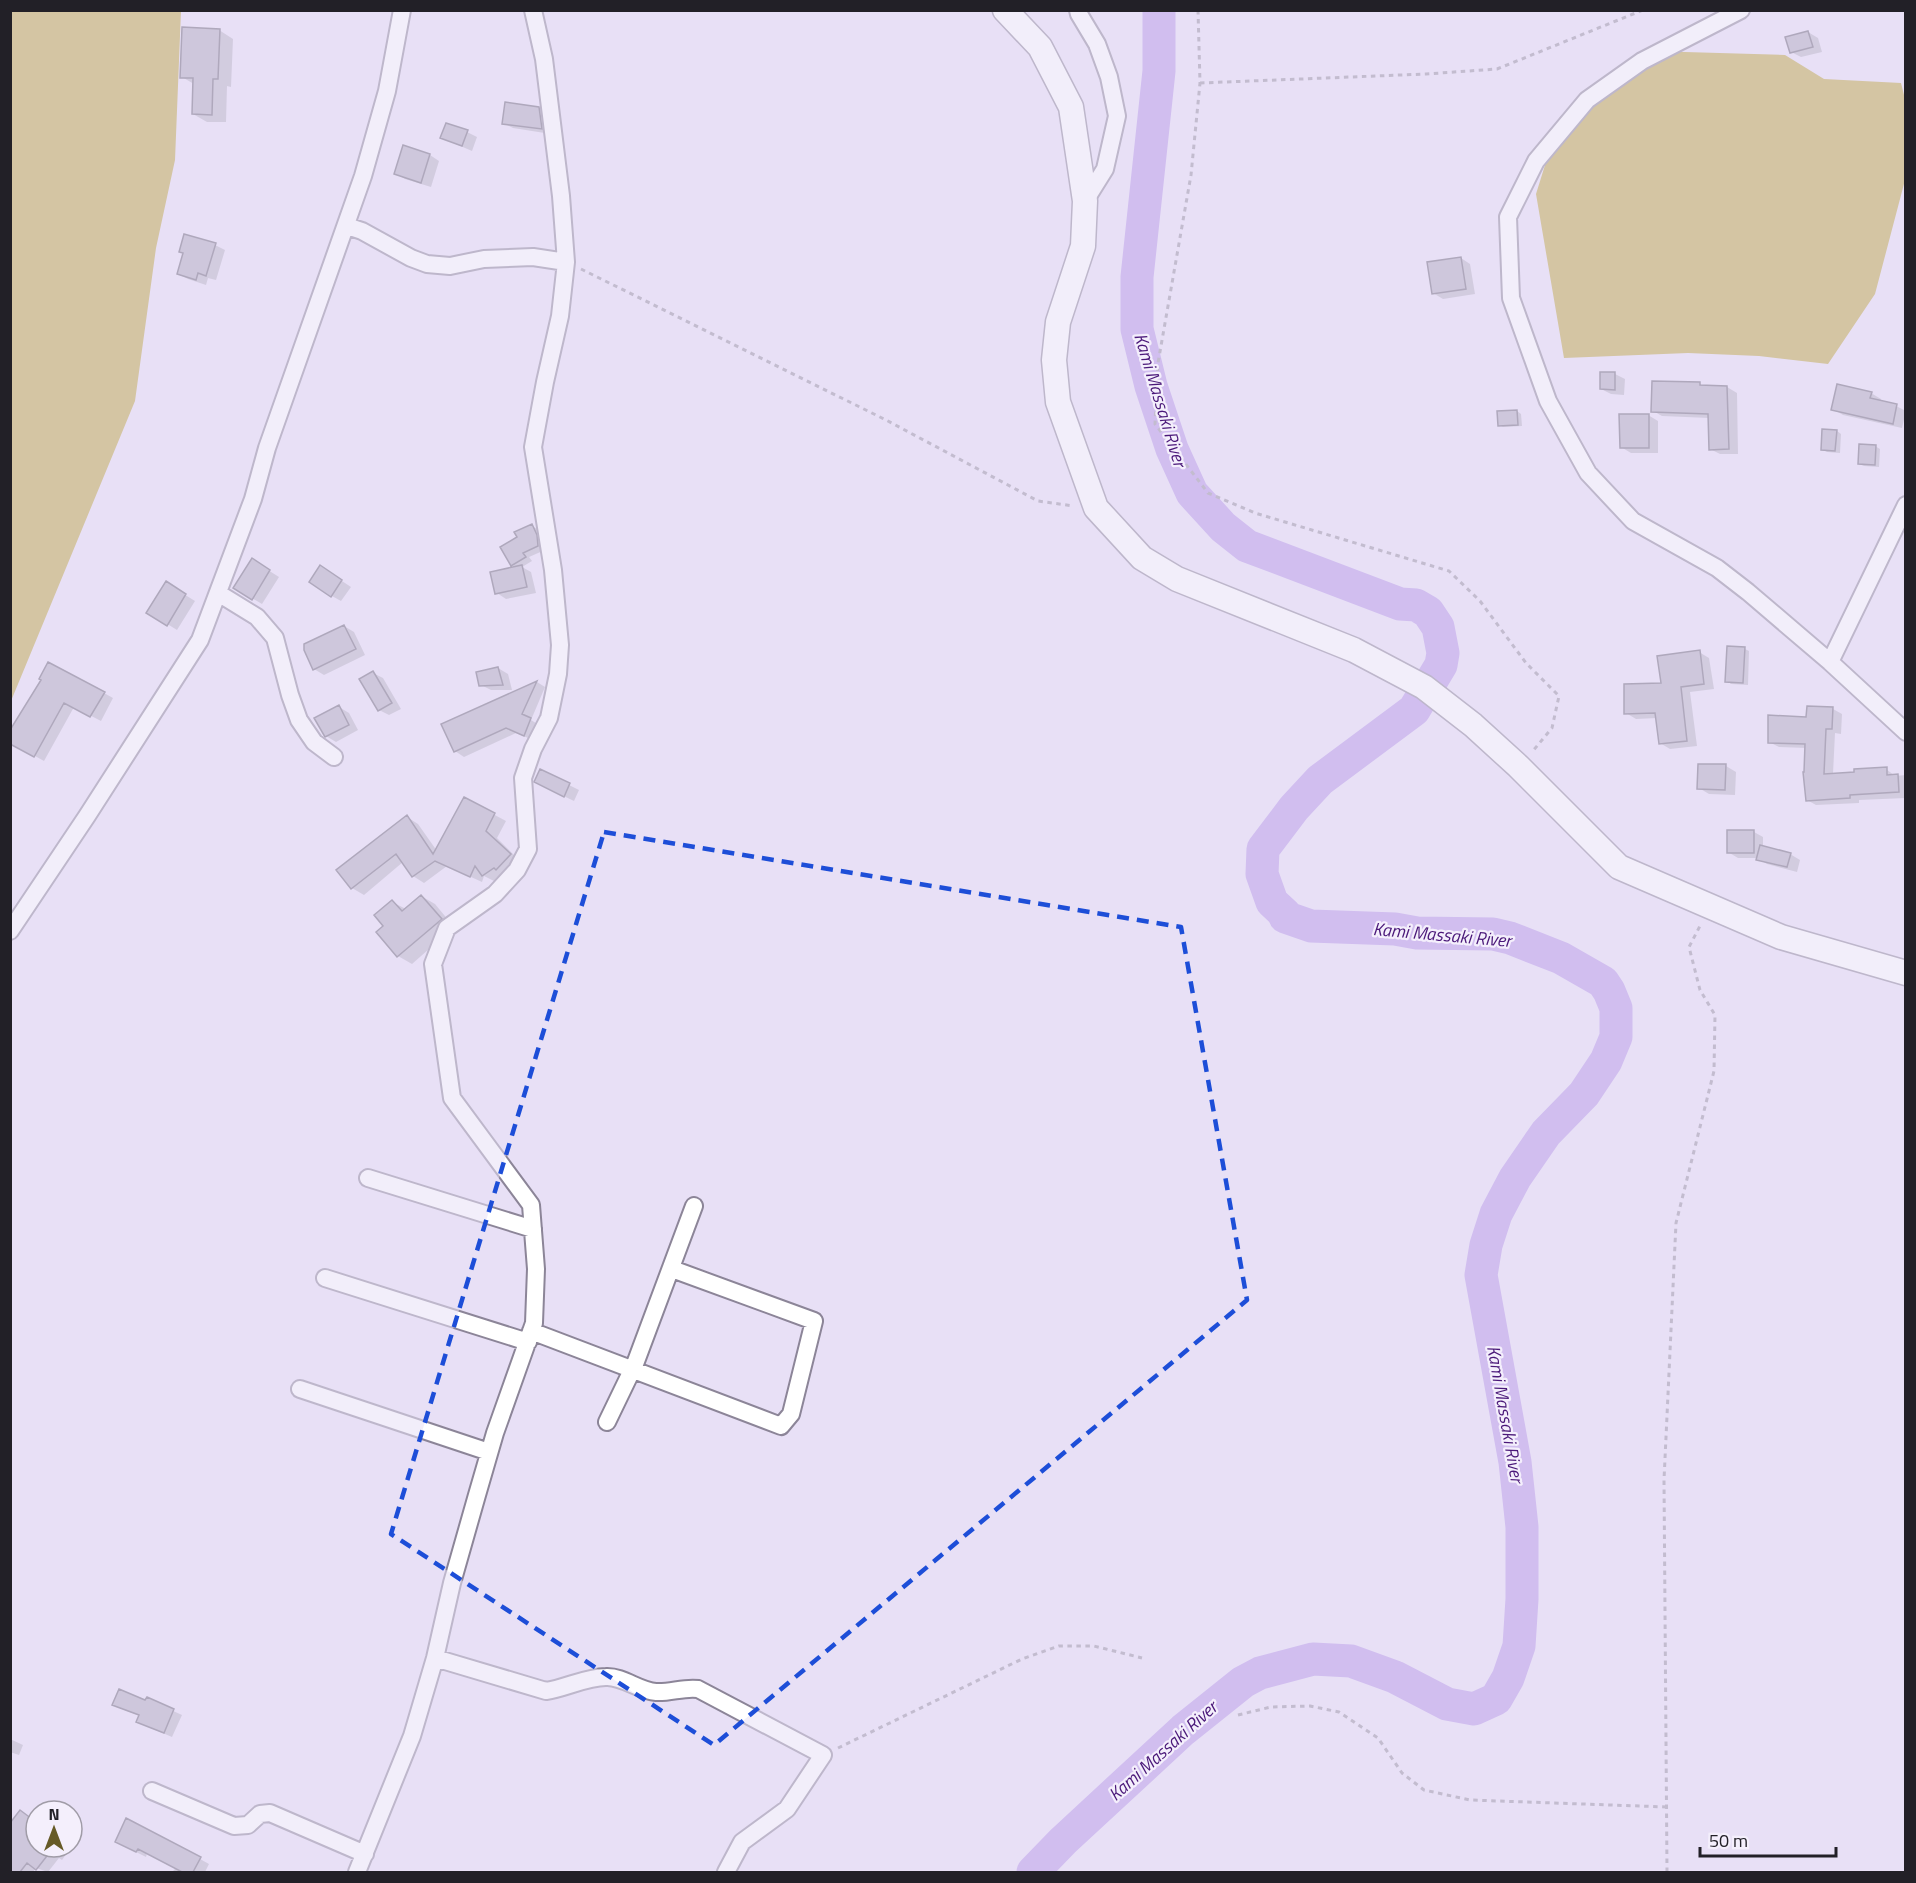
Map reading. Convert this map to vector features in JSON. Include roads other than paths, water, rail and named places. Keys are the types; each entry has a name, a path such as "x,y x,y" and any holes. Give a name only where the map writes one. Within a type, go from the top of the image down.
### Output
{"street":[{"path":"10,931 200,640 253,500 267,448 363,176 387,91 402,10"},
{"path":"357,1872 412,1736 489,1452 534,1323 536,1280 531,1205 452,1098 433,964 447,928 495,894 517,870 528,849 523,778 533,749 549,718 558,674 560,645 553,570 533,447 560,316 566,262 561,196 544,59 533,10"},
{"path":"1005,10 1040,47 1071,107 1085,201 1083,246 1058,322 1054,360 1058,402 1096,508 1142,558 1177,579 1354,650 1424,687 1473,725 1518,766 1619,867 1781,937 1905,973"},
{"path":"1078,10 1097,45 1109,77 1117,116 1105,169 1085,201"},
{"path":"1741,10 1641,61 1587,100 1536,161 1508,217 1511,298 1548,401 1588,473 1633,521 1717,568 1830,662 1905,732"},
{"path":"346,226 362,231 411,258 427,264 450,266 484,259 533,257 566,262"},
{"path":"1830,662 1905,505"},
{"path":"218,592 257,617 275,638 299,720 314,742 334,757"},
{"path":"368,1178 533,1229"},
{"path":"607,1422 633,1370 694,1206"},
{"path":"325,1278 530,1337 633,1370 781,1425 791,1414 814,1321 672,1269"},
{"path":"300,1389 489,1452"},
{"path":"435,1658 546,1691 597,1677 610,1676 656,1692 698,1689 823,1755 787,1809 742,1842 726,1872"},
{"path":"152,1791 234,1826 248,1825 260,1814 270,1813 364,1854"}],"waterway":[{"name":"Kami Massaki River","path":"1033,1872 1063,1841 1183,1730 1243,1682 1260,1673 1313,1659 1351,1661 1395,1677 1447,1704 1474,1709 1496,1699 1508,1678 1519,1646 1522,1599 1522,1527 1515,1462 1481,1275 1486,1245 1496,1214 1515,1178 1546,1133 1584,1094 1606,1061 1616,1037 1616,1008 1603,982 1561,958 1510,938 1493,934 1417,933 1395,929 1311,926 1285,917 1285,914 1272,902 1262,874 1263,849 1294,808 1320,780 1414,710 1441,665 1443,653 1438,627 1428,612 1416,605 1400,604 1247,546 1223,527 1192,493 1172,449 1151,386 1137,329 1137,277 1159,71 1159,10"}]}
